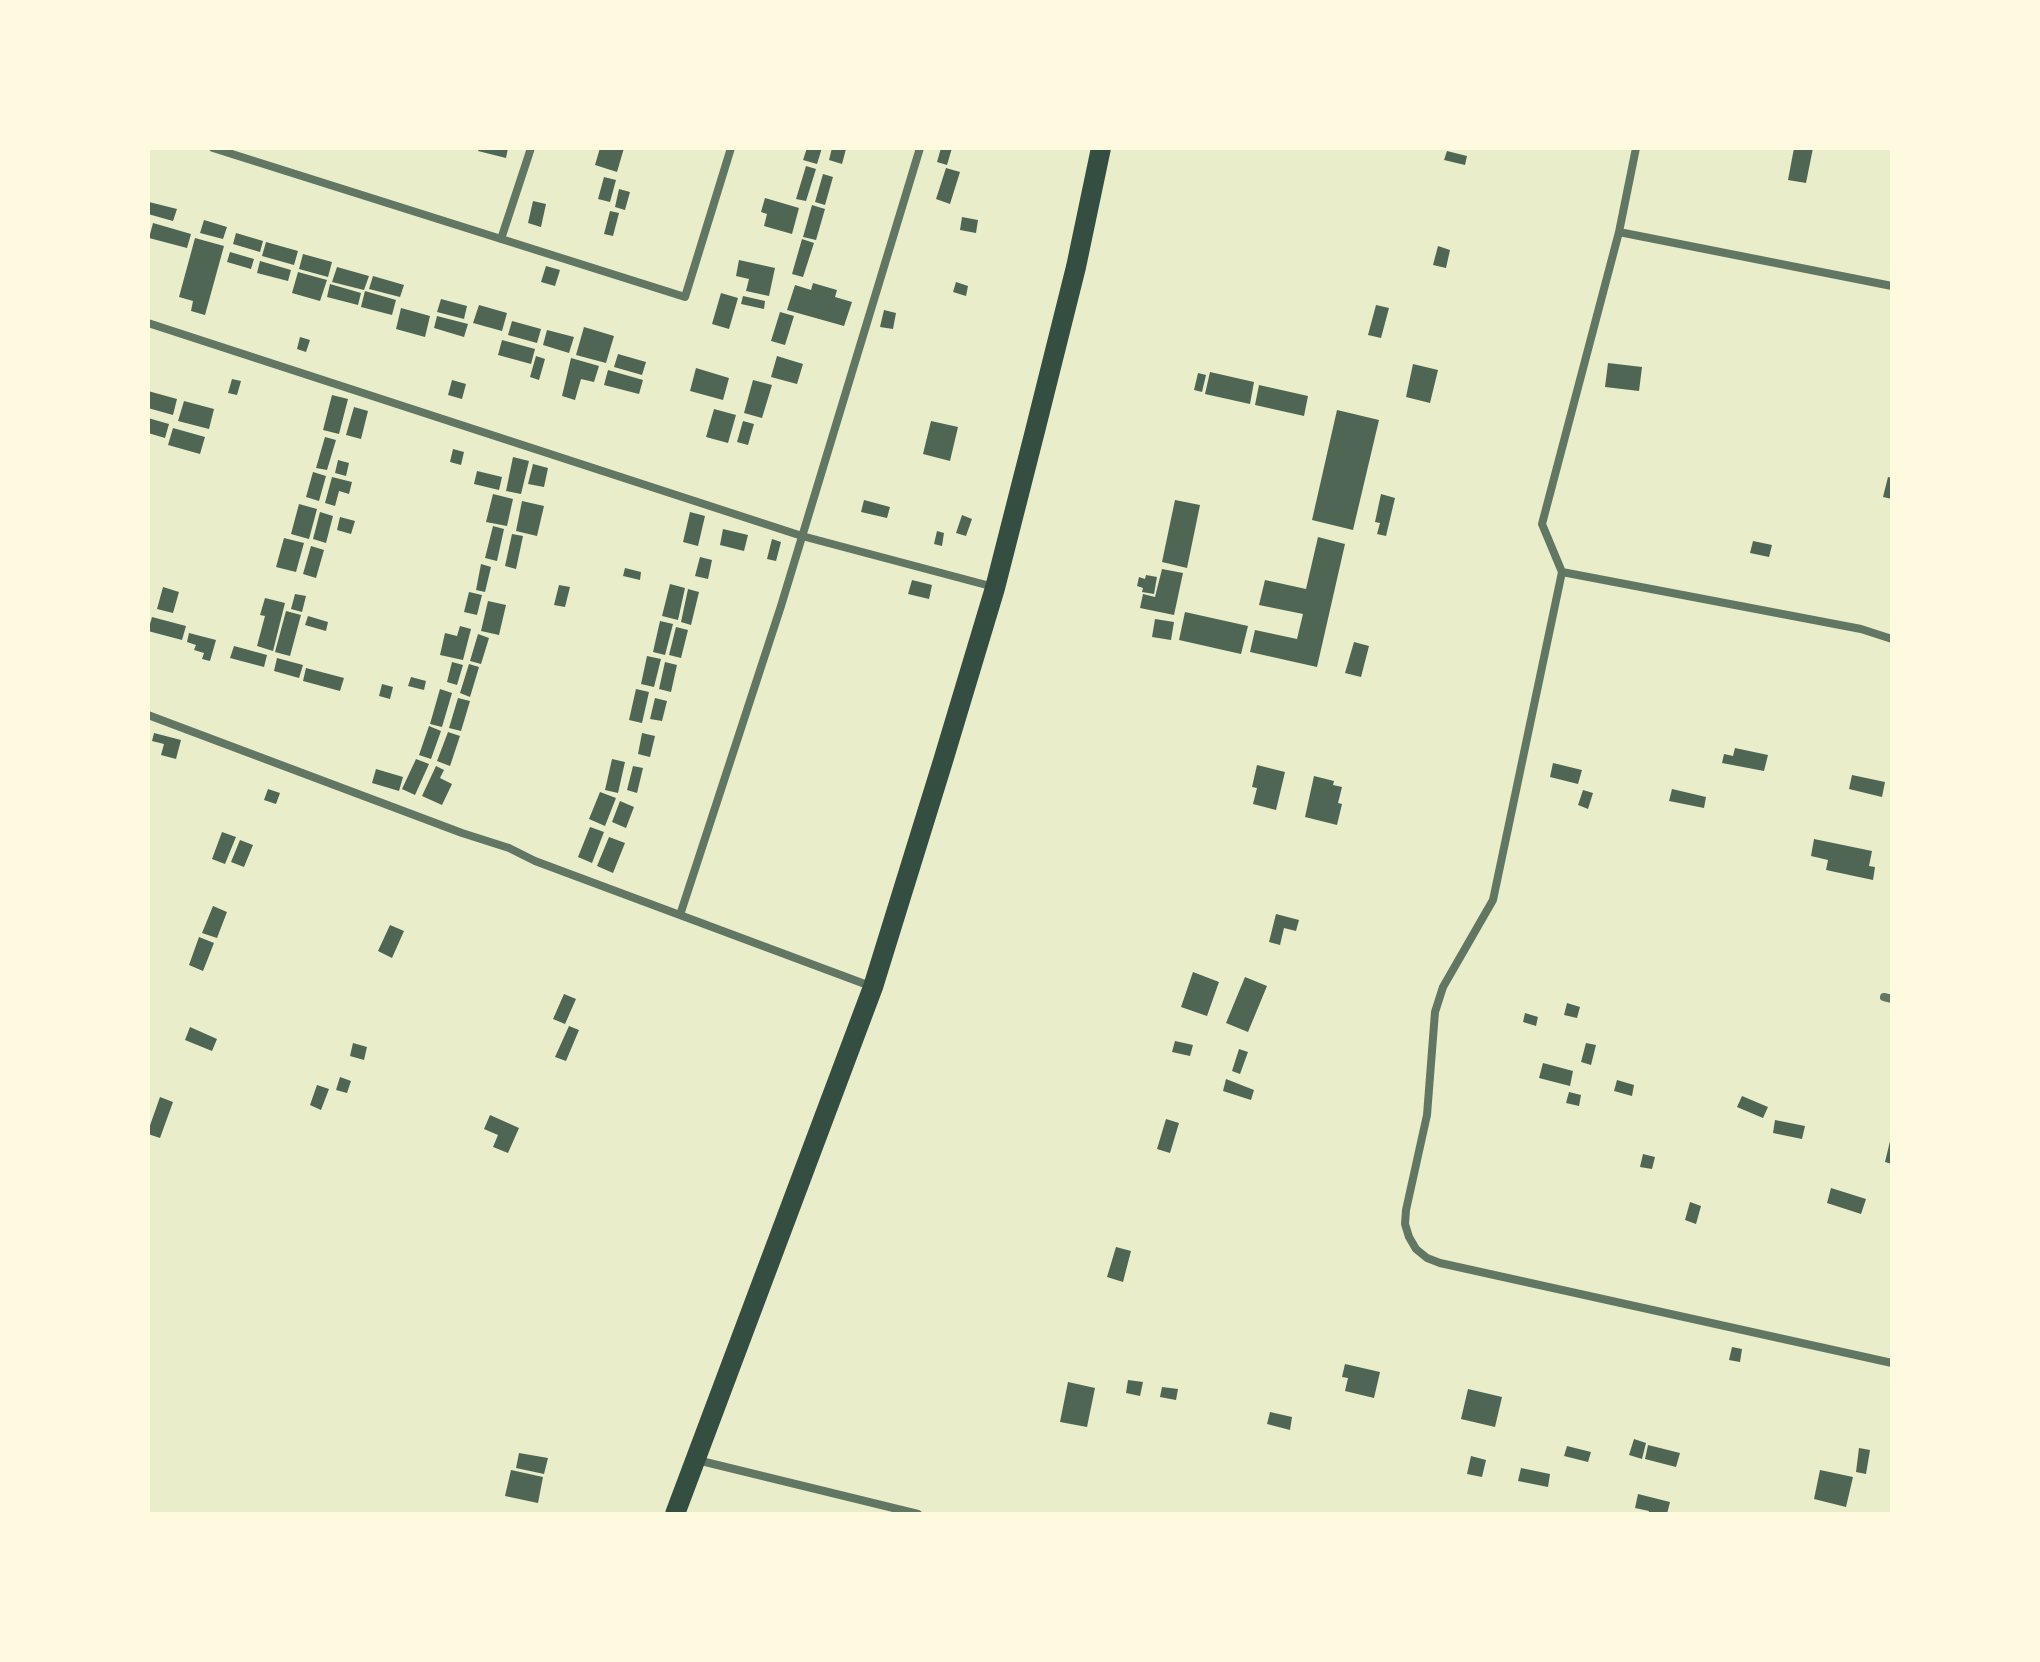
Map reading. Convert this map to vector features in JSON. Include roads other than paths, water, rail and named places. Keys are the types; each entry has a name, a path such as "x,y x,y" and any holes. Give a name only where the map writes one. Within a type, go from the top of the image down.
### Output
{"main road":[{"path":"675,1514 873,987 995,588 1076,267 1101,148"}],"street":[{"path":"213,148 685,297 731,148"},
{"path":"501,239 531,148"},
{"path":"680,915 802,536 920,148"},
{"path":"1636,148 1619,232 1542,524 1562,572 1493,900 1456,963 1435,1012 1427,1115 1405,1224 1416,1249 1440,1263 1892,1363"},
{"path":"1619,232 1892,286"},
{"path":"148,323 802,536 995,588"},
{"path":"1562,572 1861,629 1892,639"},
{"path":"148,715 873,987"},
{"path":"695,1459 918,1514"}]}
